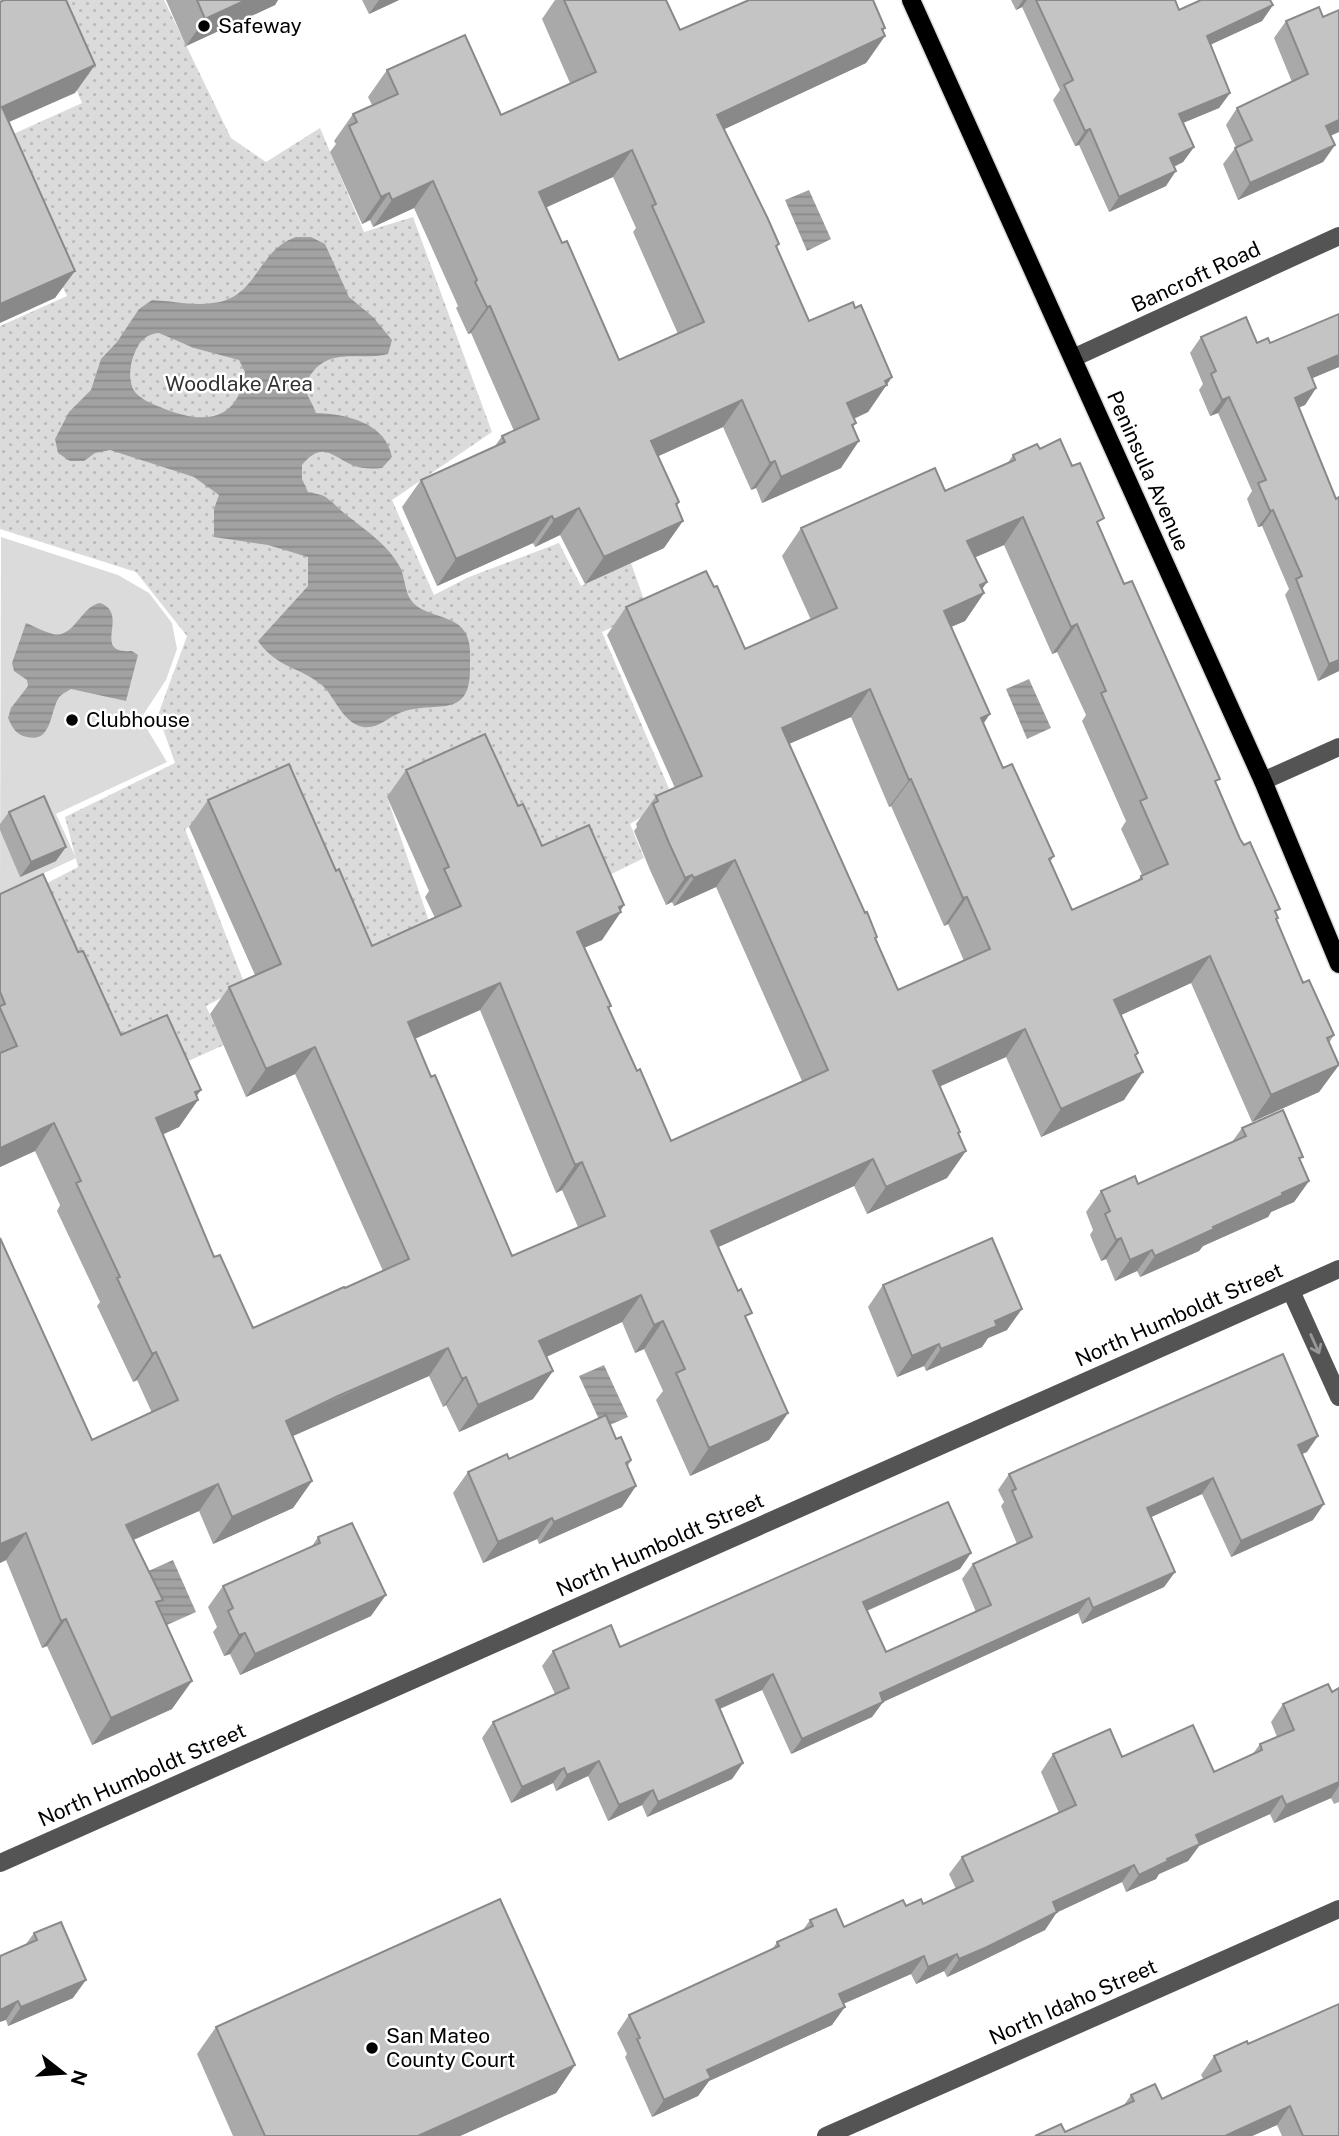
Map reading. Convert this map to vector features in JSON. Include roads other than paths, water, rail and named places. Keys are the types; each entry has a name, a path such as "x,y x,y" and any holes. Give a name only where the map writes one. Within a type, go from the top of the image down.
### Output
{"main road":[{"name":"Peninsula Avenue","path":"911,0 1263,781 1339,964"}],"street":[{"name":"Bancroft Road","path":"1073,358 1339,236"},
{"path":"1263,781 1339,747"},
{"name":"North Humboldt Street","path":"0,1863 1339,1269"},
{"path":"1291,1291 1339,1397"},
{"name":"North Idaho Street","path":"826,2136 1339,1909"}],"place":[{"name":"Safeway","path":"204,26"},
{"name":"Clubhouse","path":"72,720"},
{"name":"San Mateo County Court","path":"372,2048"}],"park label":[{"name":"Woodlake Area","path":"239,384"}]}
